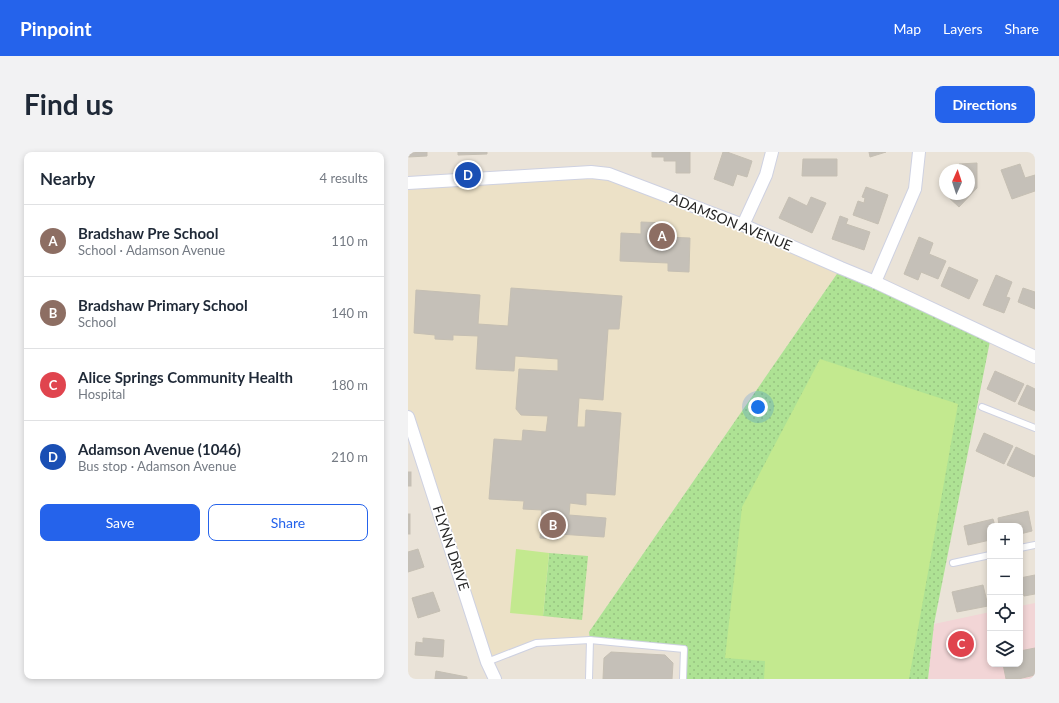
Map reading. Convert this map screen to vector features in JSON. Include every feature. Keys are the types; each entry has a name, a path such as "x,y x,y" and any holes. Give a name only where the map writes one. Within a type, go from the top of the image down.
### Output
{"street":[{"path":"742,225 766,175 772,152"},
{"path":"875,282 915,189 919,152"},
{"name":"ADAMSON AVENUE","path":"408,183 591,172 609,174 742,225 875,282 1035,357"},
{"name":"FLYNN DRIVE","path":"408,417 488,662 495,679"}],"lane":[{"path":"982,407 1035,428"},
{"path":"1023,547 1035,545"},
{"path":"953,563 987,556"},
{"path":"488,662 536,643 590,640 684,649 683,679"},
{"path":"589,679 590,640"}],"shaded area":[{"path":"591,172 841,268 589,632 590,640 536,643 487,662 408,417 408,183"},
{"path":"1035,603 1035,679 928,679 934,624 987,613 987,667 1023,667 1023,605"}],"green space":[{"path":"841,268 991,336 934,624 928,679 683,679 684,649 590,640 589,632"},
{"path":"820,359 958,404 909,679 764,679 765,661 725,658 742,507"},
{"path":"516,549 549,553 543,616 510,613"},
{"path":"549,553 588,556 582,620 543,616"}],"building":[{"path":"408,152 427,152 427,156 408,157"},
{"path":"458,152 487,152 487,154 458,155"},
{"path":"652,152 690,152 690,173 676,173 676,161 664,161 664,157 652,157"},
{"path":"723,152 752,161 747,177 737,174 733,186 714,179"},
{"path":"869,152 886,152 870,157"},
{"path":"803,159 837,159 837,176 802,176"},
{"path":"977,163 977,188 975,190 975,164 959,164"},
{"path":"1020,164 1025,178 1035,175 1035,191 1012,199 1001,170"},
{"path":"866,187 888,195 878,224 853,215 858,201 864,203 865,198 862,197"},
{"path":"789,197 807,206 811,197 826,203 812,233 779,218"},
{"path":"951,200 966,200 959,207"},
{"path":"840,216 848,219 846,224 870,232 864,250 832,239"},
{"path":"641,222 667,223 666,237 690,238 689,272 668,271 668,263 620,261 621,233 641,234"},
{"path":"919,237 933,243 929,254 946,261 938,279 921,272 918,280 904,274"},
{"path":"949,267 978,280 969,299 941,286"},
{"path":"996,275 1012,282 1006,297 1010,298 1004,313 983,305"},
{"path":"511,288 622,296 619,329 608,329 603,400 579,398 577,427 585,427 586,410 621,413 615,495 586,493 586,505 570,503 569,515 606,518 604,537 559,534 558,539 540,538 542,510 523,509 524,501 489,499 494,439 522,441 523,430 546,432 548,416 521,415 516,409 519,369 558,371 558,359 515,356 514,371 476,369 478,336 453,335 453,340 435,339 435,335 414,333 416,290 480,295 478,324 508,326"},
{"path":"1023,288 1035,292 1035,309 1018,302"},
{"path":"995,371 1024,384 1015,402 987,389"},
{"path":"1027,385 1035,389 1035,411 1018,404"},
{"path":"984,433 1013,446 1004,464 976,451"},
{"path":"1016,447 1035,456 1034,477 1007,465"},
{"path":"408,472 411,472 411,486 408,486"},
{"path":"1028,511 1032,531 1023,533 1023,523 999,523 998,518"},
{"path":"408,514 410,514 410,534 408,534"},
{"path":"993,519 994,523 987,523 987,541 968,545 964,526"},
{"path":"418,549 424,567 408,572 408,552"},
{"path":"1035,575 1035,594 1024,596 1023,577"},
{"path":"983,585 987,606 957,612 952,592"},
{"path":"433,592 440,611 418,618 412,598"},
{"path":"423,638 444,640 443,657 415,655 416,642 423,643"},
{"path":"1035,648 1035,675 1018,679 1006,679 1004,667 1023,667 1023,650"},
{"path":"611,652 665,655 673,663 672,679 603,679 604,658"},
{"path":"436,671 467,677 467,679 435,679"}],"place":[{"name":"Adamson Avenue (1046)","path":"468,175"},
{"name":"Bradshaw Pre School","path":"662,236"},
{"name":"Bradshaw Primary School","path":"553,525"},
{"name":"Alice Springs Community Health","path":"961,644"}]}
